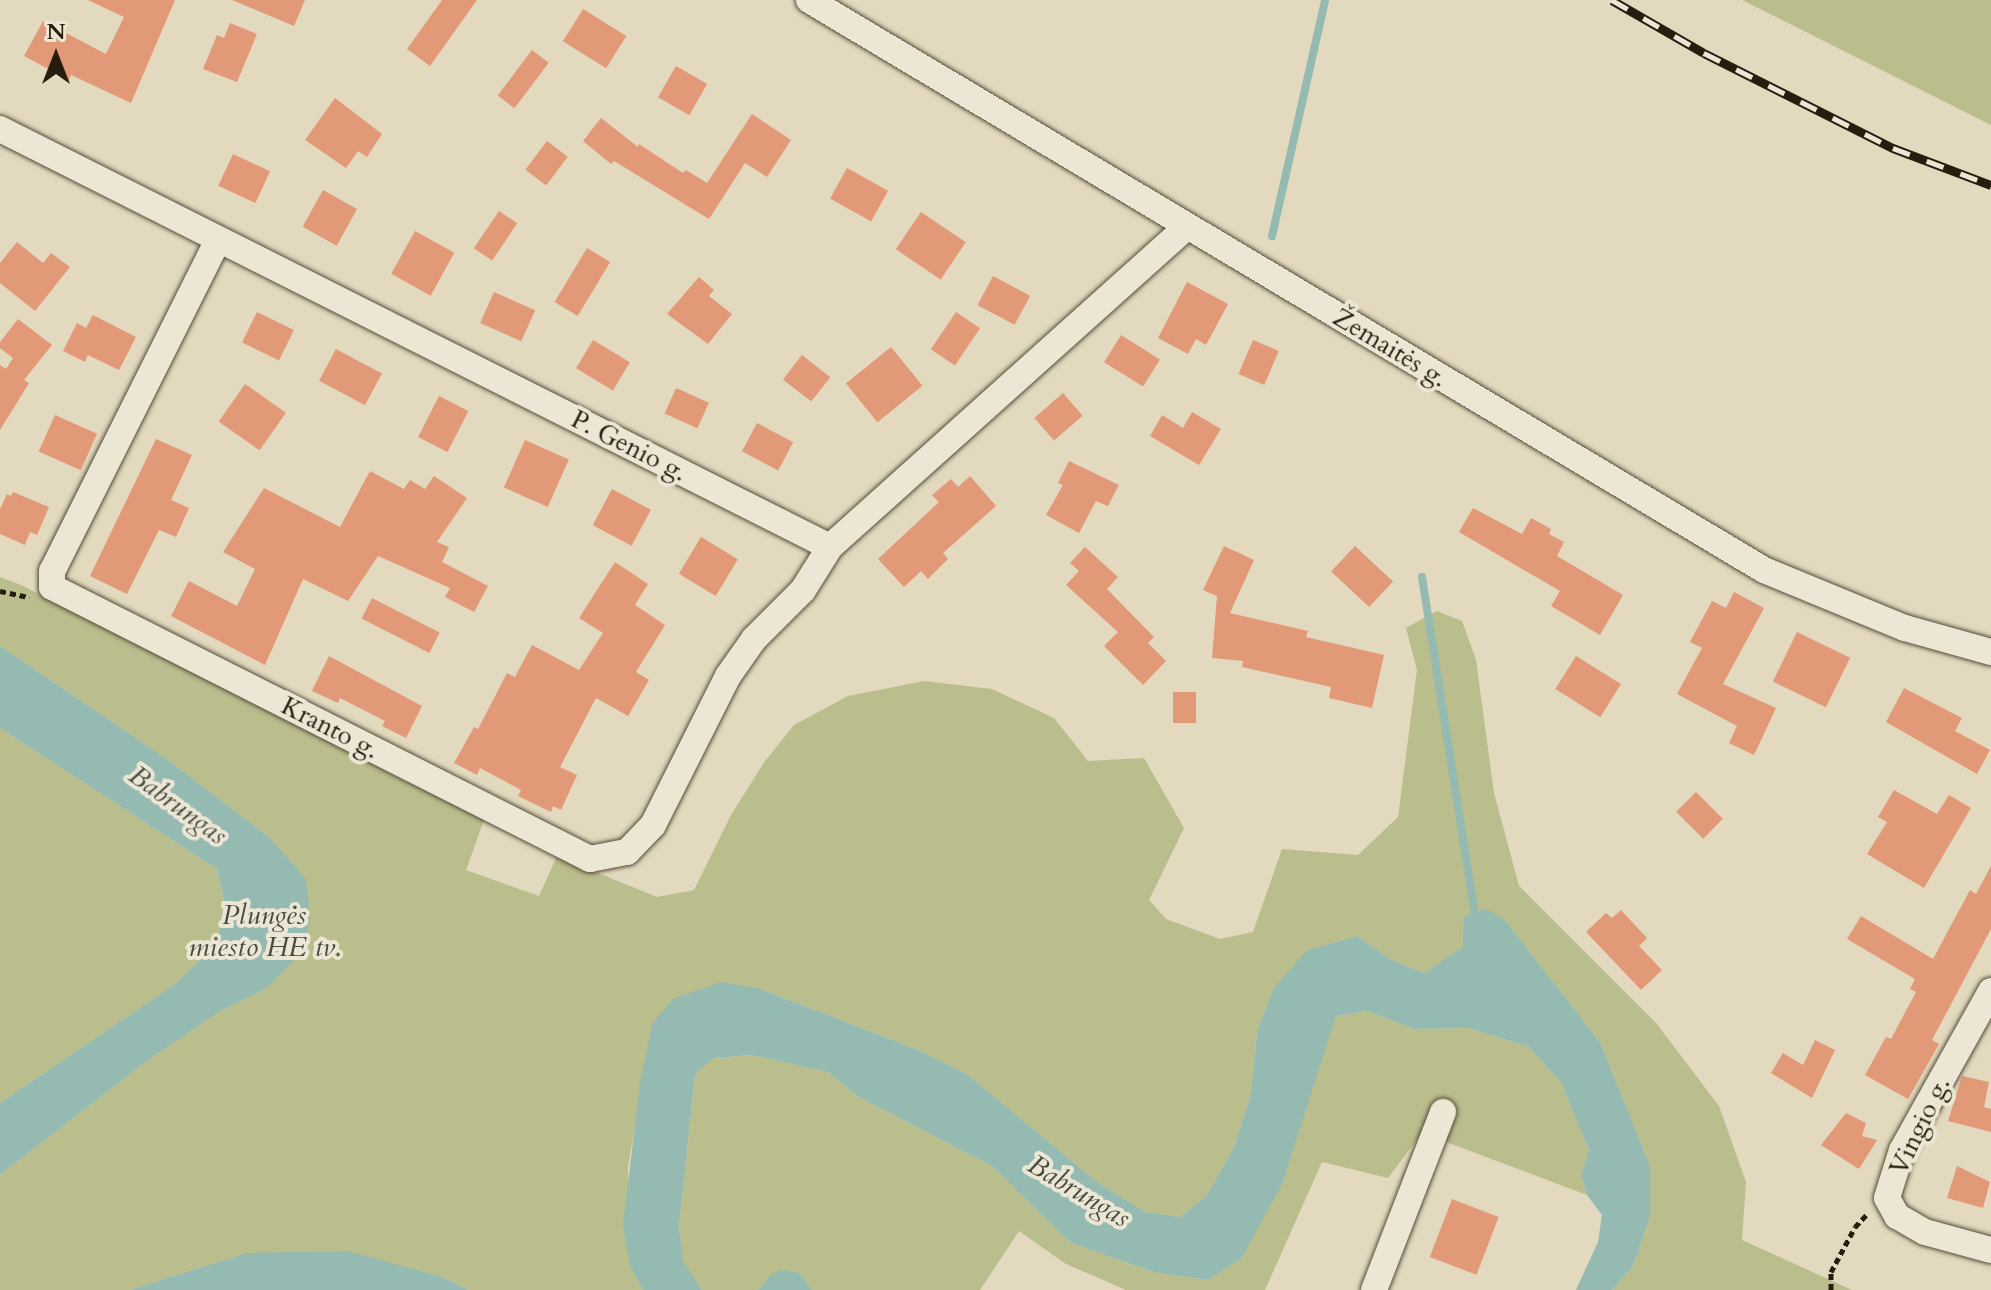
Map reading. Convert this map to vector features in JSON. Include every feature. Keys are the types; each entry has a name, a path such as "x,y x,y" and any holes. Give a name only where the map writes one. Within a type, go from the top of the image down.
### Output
{"street":[{"name":"Žemaitės g.","path":"809,0 1764,570 1905,628 1991,652"},
{"name":"P. Genio g.","path":"0,129 830,547"},
{"path":"830,547 1187,227"},
{"name":"Kranto g.","path":"218,240 52,571 52,587 576,852 590,859 627,852 653,825 728,676 754,639 803,590 830,547"},
{"name":"Vingio g.","path":"1991,991 1902,1150 1887,1198 1897,1216 1925,1232 1991,1250"},
{"path":"1374,1290 1443,1112"}],"path":[{"path":"1831,1290 1831,1272 1855,1227 1871,1208 1887,1198"}],"green space":[{"path":"1742,0 1991,0 1991,125"},
{"path":"0,577 484,820 466,870 539,896 557,856 657,897 694,890 731,815 765,761 794,725 848,696 924,681 992,689 1054,718 1088,761 1144,758 1184,828 1149,900 1166,919 1220,939 1253,932 1282,849 1358,855 1398,817 1417,670 1406,628 1437,611 1462,621 1476,660 1494,793 1519,886 1656,1023 1719,1106 1746,1182 1742,1240 1852,1290 1612,1290 1633,1266 1650,1217 1650,1166 1600,1042 1505,920 1424,973 1392,960 1357,936 1274,988 1257,1031 1251,1094 1234,1147 1207,1195 1180,1217 1145,1212 1097,1182 967,1074 923,1052 761,989 652,1024 628,1168 630,1267 643,1290 469,1290 442,1277 246,1253 130,1290 0,1290 0,1175 144,1063 219,1012 267,988 270,838 167,759 0,646"},
{"path":"0,728 217,869 226,910 215,946 175,984 0,1103"},
{"path":"1367,1011 1415,1029 1469,1028 1529,1047 1561,1083 1582,1133 1589,1151 1581,1174 1587,1195 1422,1133 1388,1178 1322,1162 1265,1290 1126,1290 1066,1264 1019,1231 980,1290 812,1290 800,1273 761,1286 758,1290 702,1290 682,1261 679,1227 695,1075 713,1058 754,1055 828,1072 857,1096 992,1166 1071,1243 1157,1273 1208,1280 1241,1259 1336,1016"}],"water":[{"name":"Plungės miesto HE tv.","path":"0,646 167,759 270,838 306,879 310,918 303,951 267,988 219,1012 144,1063 0,1175 0,1103 175,984 215,946 226,910 217,869 0,728"},
{"name":"Babrungas","path":"1486,909 1505,920 1600,1042 1650,1166 1650,1217 1633,1266 1612,1290 1576,1290 1598,1242 1602,1215 1587,1195 1581,1174 1589,1150 1561,1083 1529,1047 1469,1028 1415,1029 1367,1011 1336,1016 1282,1184 1241,1259 1208,1280 1157,1273 1071,1243 992,1166 857,1096 828,1072 753,1055 713,1058 695,1075 679,1227 683,1261 702,1290 643,1290 630,1267 623,1225 640,1083 652,1024 673,999 721,982 761,989 923,1052 967,1074 1097,1182 1145,1212 1180,1217 1207,1195 1234,1147 1251,1094 1257,1031 1274,988 1306,951 1357,936 1392,960 1424,973 1463,947 1464,916"},
{"path":"348,1251 442,1277 469,1290 130,1290 246,1253"},
{"path":"781,1270 800,1273 812,1290 758,1290 771,1275"}],"building":[{"path":"88,0 175,0 131,103 71,75 69,80 24,56 43,21 106,54 124,17"},
{"path":"232,0 305,0 294,26"},
{"path":"442,0 477,0 430,66 407,49"},
{"path":"583,9 626,36 606,68 563,41"},
{"path":"230,23 257,34 237,82 203,69 217,35 224,38"},
{"path":"532,50 549,63 514,108 498,96"},
{"path":"676,66 707,84 689,115 658,97"},
{"path":"335,98 382,134 367,157 358,151 346,168 305,140"},
{"path":"752,114 791,140 767,177 745,163 709,219 614,161 611,164 583,141 601,118 638,147 639,144 683,173 686,170 707,183"},
{"path":"547,141 568,157 546,185 525,170"},
{"path":"233,154 270,171 255,203 218,186"},
{"path":"847,168 888,191 871,221 830,199"},
{"path":"323,190 357,209 337,246 303,227"},
{"path":"499,211 517,223 492,261 474,248"},
{"path":"921,212 966,242 941,280 896,249"},
{"path":"415,231 454,253 431,296 391,274"},
{"path":"17,242 43,263 51,253 70,267 35,311 0,283 0,263"},
{"path":"587,248 610,262 578,316 555,302"},
{"path":"993,276 1030,296 1015,325 978,305"},
{"path":"699,277 714,290 709,296 732,314 708,344 667,314"},
{"path":"1187,282 1228,304 1206,345 1196,339 1188,354 1158,338"},
{"path":"494,292 535,310 521,341 480,323"},
{"path":"257,312 294,330 279,361 242,343"},
{"path":"956,312 980,328 955,366 931,349"},
{"path":"93,315 136,337 119,370 88,355 85,362 63,351 77,323 86,328"},
{"path":"18,319 52,345 24,380 29,383 0,430 0,365 6,369 13,358 0,348 0,342"},
{"path":"1121,335 1160,359 1143,387 1104,362"},
{"path":"593,340 630,362 613,390 576,368"},
{"path":"1253,340 1279,351 1264,385 1239,374"},
{"path":"891,347 922,386 877,422 846,384"},
{"path":"336,349 382,373 365,405 319,381"},
{"path":"802,355 830,377 811,402 783,379"},
{"path":"245,384 286,413 260,450 219,422"},
{"path":"676,388 709,403 697,428 665,414"},
{"path":"1063,393 1083,416 1054,441 1034,418"},
{"path":"439,396 468,411 448,452 418,437"},
{"path":"1192,412 1221,429 1199,465 1150,436 1162,415 1183,428"},
{"path":"55,415 97,434 81,470 39,452"},
{"path":"757,423 793,442 778,471 742,451"},
{"path":"156,439 192,455 171,500 189,508 176,537 159,530 127,594 90,576"},
{"path":"525,440 569,460 548,507 504,488"},
{"path":"1069,461 1119,485 1108,506 1096,501 1079,533 1046,515 1063,485 1058,483"},
{"path":"370,471 404,489 410,480 425,489 434,476 467,498 437,542 449,547 442,562 488,586 474,612 445,597 450,588 378,556 348,601 303,579 265,665 171,616 189,581 237,606 255,569 223,552 264,488 340,527"},
{"path":"970,476 996,506 943,553 948,559 928,579 921,571 904,587 878,559 939,502 932,495 951,479 958,487"},
{"path":"612,489 651,510 632,546 593,525"},
{"path":"13,492 49,507 37,535 30,532 25,545 0,534 0,509 7,494 11,496"},
{"path":"1473,508 1522,534 1531,518 1551,529 1549,534 1564,542 1557,556 1623,595 1600,635 1551,606 1560,591 1459,532"},
{"path":"701,537 738,559 716,596 679,574"},
{"path":"1224,546 1254,560 1230,613 1308,631 1306,637 1384,655 1372,708 1329,698 1331,687 1242,667 1243,661 1212,658 1217,596 1203,590"},
{"path":"1355,546 1393,581 1369,607 1331,572"},
{"path":"1085,547 1118,577 1107,589 1154,637 1148,643 1166,661 1143,685 1104,646 1118,632 1066,585 1079,571 1070,563"},
{"path":"615,562 648,584 635,605 665,625 636,672 649,680 628,716 596,698 560,767 577,775 561,810 553,806 551,812 518,796 521,790 480,768 477,775 454,763 474,727 478,729 507,673 515,677 532,645 579,670 603,633 579,618"},
{"path":"1734,592 1764,608 1723,684 1776,708 1754,755 1729,743 1737,726 1677,694 1702,648 1690,642 1712,601 1726,608"},
{"path":"372,598 440,633 429,653 362,618"},
{"path":"1797,632 1850,658 1826,707 1773,681"},
{"path":"329,656 422,706 406,738 382,726 385,721 340,698 338,703 312,691"},
{"path":"1576,656 1621,684 1600,717 1555,689"},
{"path":"1904,688 1962,718 1955,731 1990,750 1977,774 1886,722"},
{"path":"1173,692 1196,692 1196,723 1173,723"},
{"path":"1894,790 1937,814 1949,795 1971,808 1924,888 1867,854 1887,822 1878,817"},
{"path":"1696,792 1723,819 1703,839 1676,812"},
{"path":"1991,866 1991,929 1932,1040 1939,1044 1908,1099 1865,1075 1886,1037 1891,1039 1916,992 1910,989 1915,979 1847,939 1861,916 1933,959 1970,890 1976,894"},
{"path":"1621,910 1647,938 1639,946 1662,970 1641,990 1586,932 1606,913 1612,918"},
{"path":"1815,1040 1835,1050 1812,1098 1771,1073 1783,1053 1803,1065"},
{"path":"1962,1076 1989,1082 1984,1107 1991,1109 1991,1132 1948,1121"},
{"path":"1846,1113 1866,1123 1862,1136 1877,1140 1859,1169 1821,1145"},
{"path":"1957,1166 1990,1182 1983,1208 1947,1198"},
{"path":"1452,1199 1499,1217 1476,1275 1430,1257"}],"waterway":[{"path":"1272,236 1325,0"},
{"path":"1422,577 1476,920"}],"railway":[{"path":"1612,0 1704,53 1893,148 1991,185"}]}
